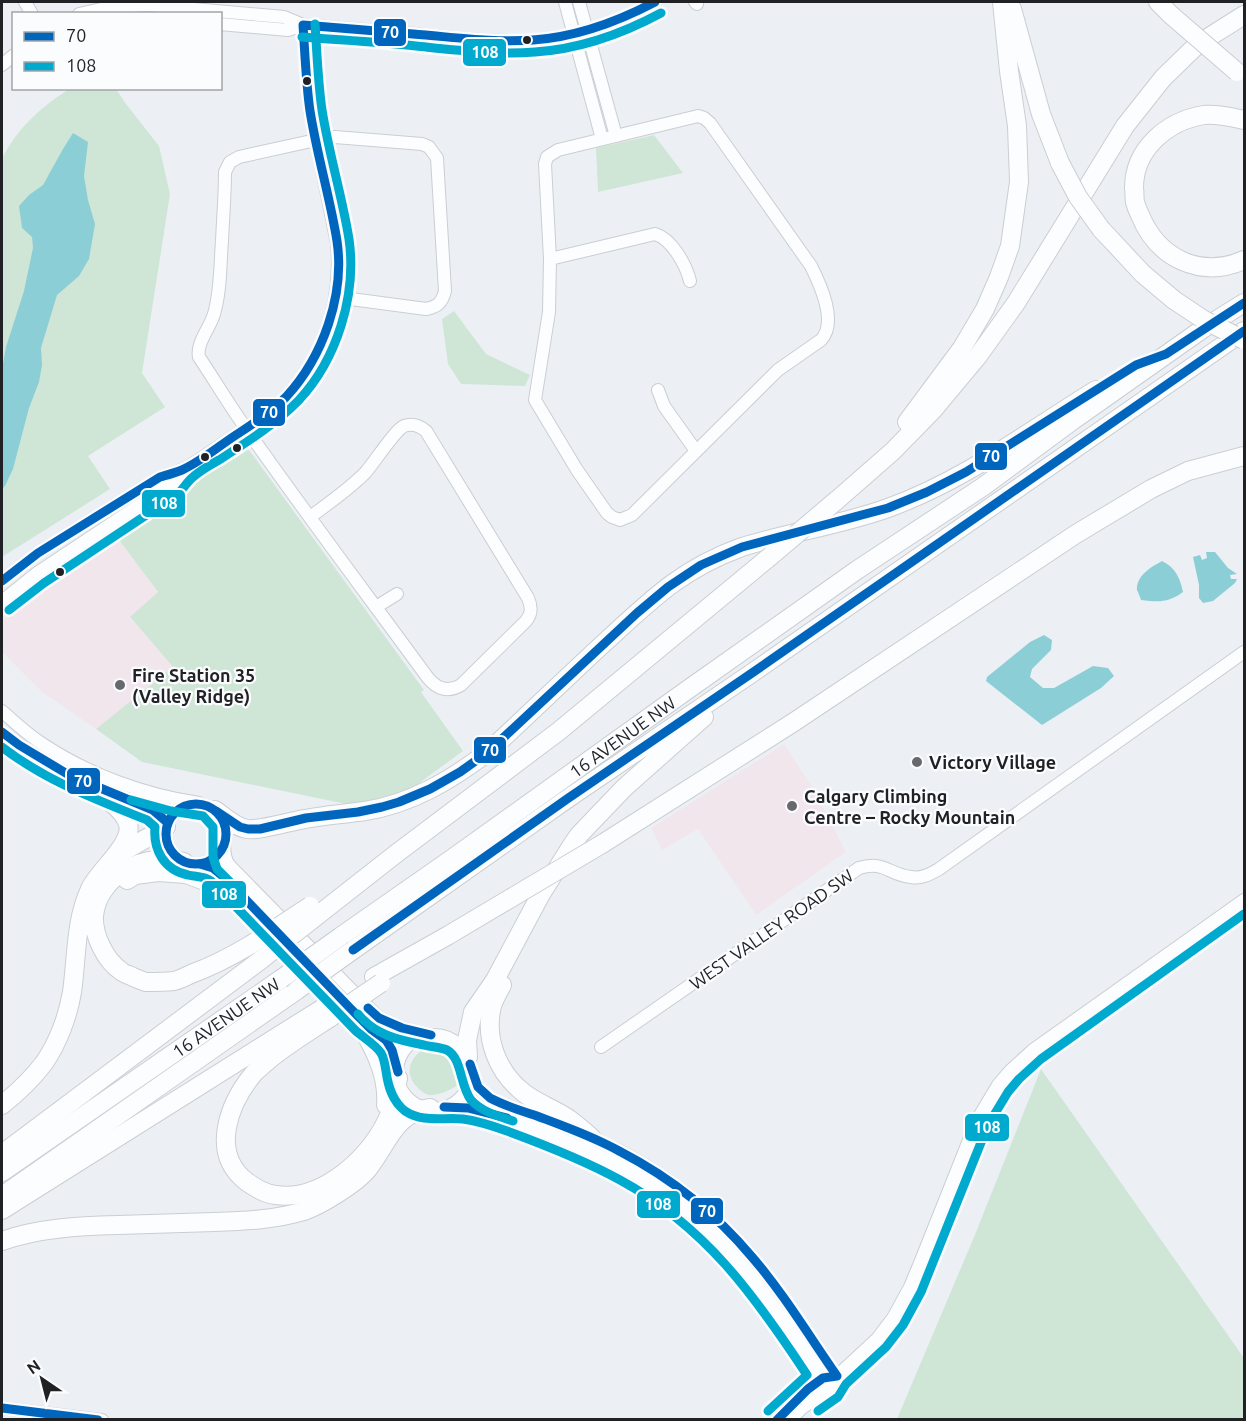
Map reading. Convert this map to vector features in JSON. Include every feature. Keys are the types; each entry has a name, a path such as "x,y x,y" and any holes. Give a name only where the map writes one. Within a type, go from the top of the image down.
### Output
{"highway":[{"path":"837,500 892,442 962,348 985,309 1010,246 1019,182 1017,126 1002,2"},
{"path":"1010,2 1041,114 1060,164 1078,197 1101,229 1143,274 1174,300 1204,320 1245,340"},
{"path":"1158,2 1241,75"},
{"path":"2,1154 257,951 418,837 559,731 893,452 933,410 978,356 1022,294 1125,126 1163,78 1198,44 1245,15"},
{"path":"1245,120 1204,115 1168,128 1149,144 1134,179 1135,202 1144,224 1155,242 1175,258 1201,267 1224,267 1245,260"},
{"name":"16 AVENUE NW","path":"2,1197 297,990 347,943 453,858 682,693 857,570 984,486 1166,354 1245,303"},
{"name":"16 AVENUE NW","path":"2,1172 281,979 347,943 567,799 1245,331"},
{"path":"207,807 238,826 256,829 305,819 366,811 418,796 438,786 488,752 632,617 670,584 697,566 726,552 888,508 927,492 966,472 1136,365 1166,354"},
{"path":"2,1210 447,936 602,844 794,722 1076,534 1151,489 1188,471 1245,456"},
{"path":"1151,489 1245,468"},
{"path":"469,1060 467,1040 472,1012 495,980 541,894 579,835 624,788 752,673"},
{"path":"2,1105 44,1063 57,1038 67,1014 72,992 79,922 90,889 129,835 124,816 112,804 69,775"},
{"path":"112,858 167,825"},
{"path":"192,863 173,859 151,859 135,864 111,882 103,891 94,917 98,940 105,955 121,972 144,982 175,980 257,951"},
{"path":"98,904 115,887 135,875 158,872 186,874 210,883 282,937"},
{"path":"519,937 490,1016 489,1028 495,1056 508,1077 524,1093 568,1118 591,1137"},
{"path":"351,1009 378,1059 384,1077 386,1102 378,1136"},
{"path":"327,1012 255,1071 238,1095 227,1121 225,1143 231,1162 240,1177 258,1190 275,1195 300,1195 325,1185 343,1174 364,1155 378,1136 389,1114 398,1075"},
{"path":"2,1241 29,1232 59,1228 272,1218 305,1210 340,1192 367,1171 385,1142 405,1117 418,1110 437,1107"}],"street":[{"path":"565,2 602,139"},
{"path":"579,2 616,136"},
{"path":"87,12 128,5 148,5 180,11 197,8 284,17 303,25 488,40 528,40 587,30 628,16 655,2"},
{"path":"222,24 288,30 303,25"},
{"path":"2,581 39,553 160,477 182,470 246,429 279,404 299,382 310,365 332,316 336,297 338,261 337,243 308,91 303,25"},
{"path":"698,116 708,120 811,266 822,288 829,326 825,337 778,370 632,515 620,520 607,513 577,470 535,400 549,312 550,259 544,168 547,157 558,150 602,139 698,116"},
{"path":"310,517 349,488 402,428 410,425 420,427 426,431 528,598 531,608 530,616 464,683 457,688 447,690 436,686 428,678 310,517 246,429 199,357 201,340 213,317 217,301 225,169 230,162 239,157 335,137 422,144 429,147 437,158 445,291 441,302 426,309 336,297"},
{"path":"550,259 655,234 667,240 687,267 690,281"},
{"path":"658,390 664,406 696,451"},
{"path":"2,601 38,573 171,484 182,470"},
{"path":"376,607 397,594"},
{"name":"WEST VALLEY ROAD SW","path":"602,1047 859,868 879,866 904,876 917,878 939,869 1245,652"},
{"path":"2,711 40,742 70,761 139,790 207,807 221,816 226,830 224,845 228,864 379,1018 402,1028 444,1036 456,1042 465,1051 478,1088 485,1096 617,1149 655,1172 695,1201 753,1258 837,1376"},
{"path":"2,732 69,775 153,810 167,825"},
{"path":"207,807 183,806 171,816 166,834 169,848 173,853 192,863 213,868 224,877 351,1009 386,1040 393,1050 400,1084 407,1096 417,1104 437,1107 459,1106 518,1122 595,1153 660,1189 707,1227 738,1259 783,1319 826,1383"},
{"path":"192,863 215,858 224,845"},
{"path":"776,1419 800,1396 837,1376 877,1339 893,1318 920,1263 977,1120 1004,1078 1033,1050 1245,900"},
{"path":"398,1075 400,1058 407,1047 418,1039 432,1035"},
{"path":"437,1107 456,1101 466,1091 471,1078 469,1060"},
{"path":"790,1419 826,1383"},
{"path":"2,1408 102,1419"}],"shaded area":[{"path":"116,536 158,592 130,618 173,667 96,729 42,692 2,652 2,621 24,599"},
{"path":"784,744 814,790 846,852 756,915 698,829 662,850 651,828"}],"green space":[{"path":"68,90 117,90 159,146 170,194 142,373 165,407 88,456 110,489 2,557 2,159 23,128 50,102"},
{"path":"654,135 683,173 598,192 596,148"},
{"path":"454,311 486,354 530,375 525,386 461,384 448,364 442,319"},
{"path":"239,450 249,450 424,690 421,692 463,751 418,784 386,802 351,805 142,762 96,729 173,667 130,617 158,592 116,536"},
{"path":"430,1046 443,1048 452,1053 459,1062 464,1075 453,1088 431,1095 417,1087 410,1075 414,1058"},
{"path":"1041,1069 1244,1358 1244,1419 897,1419 974,1237"}],"water":[{"path":"73,133 88,142 84,176 95,224 89,259 79,276 57,295 41,348 42,365 39,382 29,408 13,469 2,489 2,369 6,347 24,291 33,248 32,237 22,228 19,206 43,185"},
{"path":"1206,552 1215,552 1228,568 1237,574 1230,575 1231,579 1237,579 1213,601 1203,603 1199,598 1199,585 1193,557 1200,555 1202,560 1207,558"},
{"path":"1162,561 1177,574 1183,592 1163,601 1141,600 1137,590 1139,580 1149,569"},
{"path":"1044,635 1052,640 1051,650 1032,669 1030,677 1043,688 1054,688 1093,666 1108,668 1114,676 1101,688 1042,725 986,681 987,677 1030,642"}],"transit line":[{"name":"70","path":"2,581 38,553 160,477 197,462 258,420 286,397 311,363 321,344 334,304 339,262 334,225 310,111 303,25 503,41 533,40 580,32 626,16 655,2"},
{"name":"108","path":"302,37 475,52 535,52 584,44 631,28 661,13"},
{"name":"108","path":"9,610 44,583 178,494 199,472 271,425 290,409 312,384 334,346 347,304 351,260 346,223 322,110 315,24"},
{"name":"70","path":"216,811 240,827 260,829 306,818 382,807 430,789 460,772 488,752 637,613 668,587 701,565 742,547 888,508 927,492 966,472 1136,365 1166,354 1244,303"},
{"name":"70","path":"353,950 567,799 1244,331"},
{"name":"70","path":"2,732 69,775 153,810 168,823"},
{"name":"108","path":"2,747 54,780 147,820 155,827 158,851 166,864 172,869 211,881 354,1029 381,1053 391,1093 405,1111 419,1117 480,1122 550,1147 620,1180 650,1198 678,1219 726,1265 768,1318 807,1375 768,1411"},
{"name":"108","path":"131,800 171,811 203,816 213,827 213,857 217,869 242,894"},
{"name":"70","path":"196,804 213,809 221,817 226,834 221,851 213,859 196,864 179,859 171,851 166,834 171,817 179,809 196,804"},
{"name":"70","path":"200,864 213,868 224,877 351,1009 386,1040 392,1050 398,1072"},
{"name":"108","path":"818,1411 838,1397 846,1384 886,1347 903,1325 921,1292 988,1125 1008,1092 1019,1079 1041,1059 1244,914"},
{"name":"70","path":"368,1008 379,1018 402,1028 431,1035"},
{"name":"108","path":"358,1014 372,1027 388,1036 447,1050 456,1059 471,1100 485,1111 513,1121"},
{"name":"70","path":"470,1064 478,1087 490,1098 590,1137 640,1162 692,1198 752,1257 786,1300 837,1376 823,1378 808,1389 777,1420"},
{"name":"70","path":"444,1107 468,1108 507,1118"},
{"name":"70","path":"2,1408 98,1420"}],"place":[{"name":"Fire Station 35 (Valley Ridge)","path":"120,685"},
{"name":"Victory Village","path":"917,762"},
{"name":"Calgary Climbing Centre – Rocky Mountain","path":"792,806"}]}
